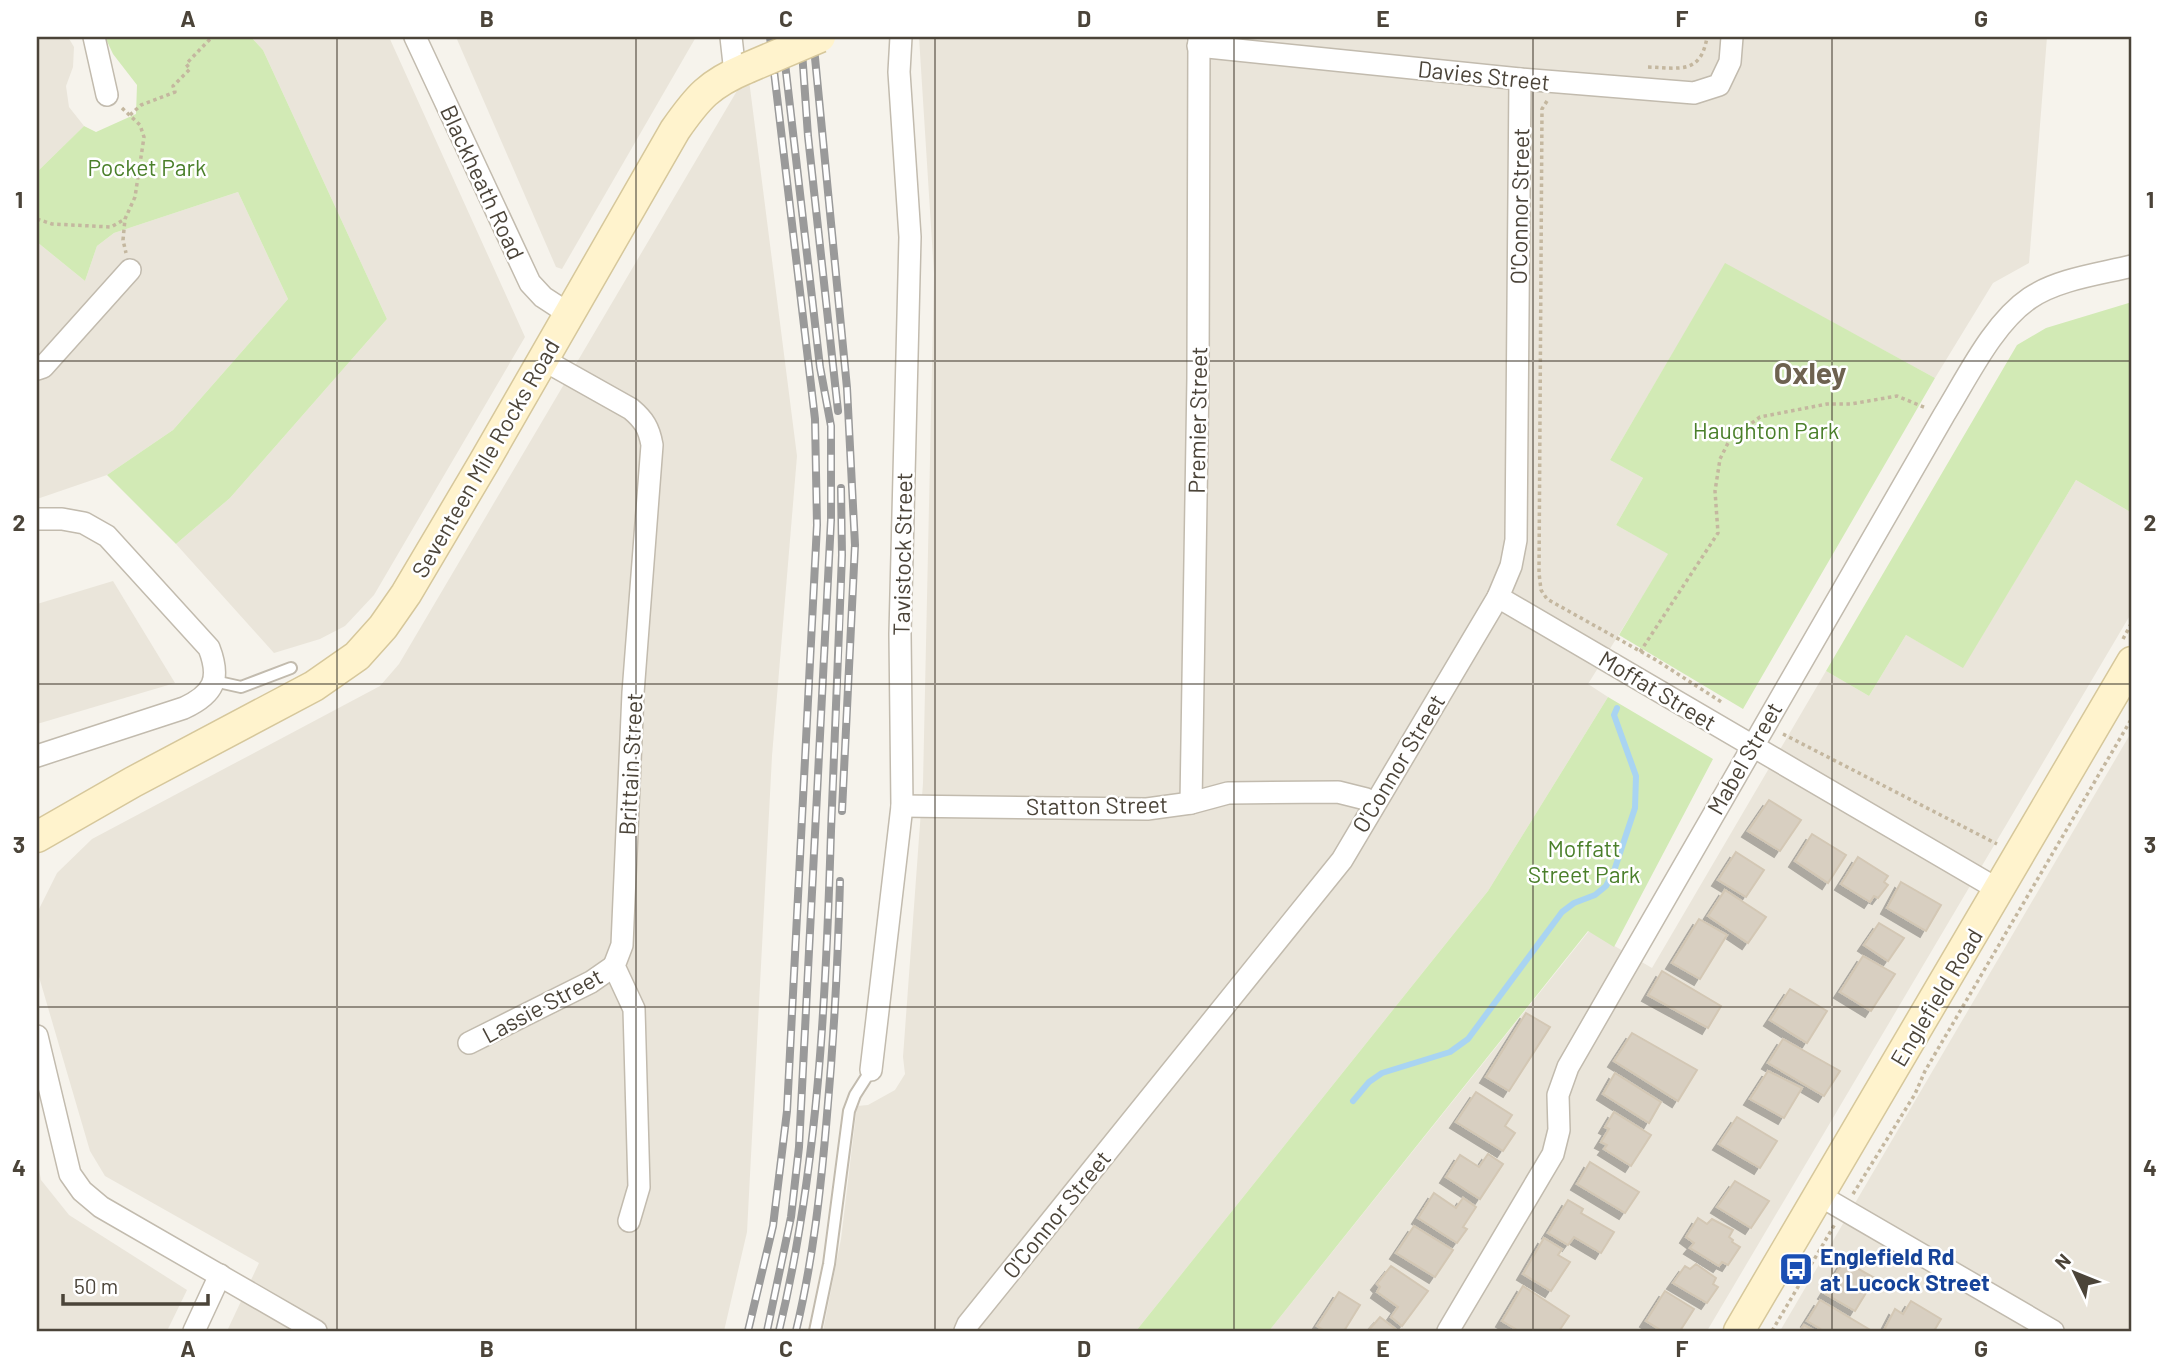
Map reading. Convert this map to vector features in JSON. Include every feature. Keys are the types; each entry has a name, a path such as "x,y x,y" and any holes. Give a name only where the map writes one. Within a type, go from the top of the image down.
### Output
{"main road":[{"name":"Seventeen Mile Rocks Road","path":"37,837 133,782 314,686 356,656 383,627 406,594 688,111 714,83 820,37"},
{"name":"Englefield Road","path":"1739,1331 1831,1202 1999,890 2132,663"},
{"name":"Seventeen Mile Rocks Road","path":"37,859 80,813"}],"street":[{"path":"94,37 107,95"},
{"name":"Blackheath Road","path":"415,37 530,283 543,297 569,314"},
{"path":"731,37 741,70"},
{"name":"Tavistock Street","path":"871,1070 902,806 900,620 910,237 899,72 901,37"},
{"name":"Davies Street","path":"1199,41 1520,79 1694,93 1719,85 1730,62 1732,37"},
{"name":"Premier Street","path":"1191,803 1198,378 1199,41"},
{"name":"O'Connor Street","path":"965,1331 1121,1132 1342,860 1498,597 1511,566 1516,540 1520,79"},
{"name":"Mabel Street","path":"1448,1331 1553,1154 1559,1130 1558,1095 1568,1067 1763,724 1944,415 2001,325 2030,298 2059,285 2132,266"},
{"path":"37,369 43,367 130,270"},
{"name":"Brittain Street","path":"542,359 631,409 648,427 652,445 633,693 622,944 614,966"},
{"path":"37,519 62,519 84,523 107,536 209,648 215,664 214,681 206,695 184,708 37,756"},
{"name":"Moffat Street","path":"1498,597 1999,890"},
{"name":"Statton Street","path":"902,806 1147,809 1191,803 1228,793 1338,792 1366,799 1373,804"},
{"path":"614,966 634,1009 639,1187 629,1221"},
{"name":"Lassie Street","path":"469,1043 591,982 614,966"},
{"path":"37,1036 39,1056 70,1174 82,1191 101,1207 316,1331"},
{"path":"1831,1202 2053,1331"},
{"path":"194,1331 220,1275"}],"lane":[{"path":"214,681 241,687 291,668"},
{"path":"815,1331 829,1264 849,1111 855,1095 871,1070"}],"path":[{"path":"130,115 141,105 175,92 173,86 190,69 186,64 212,37"},
{"path":"1638,67 1678,68 1692,65 1702,57 1707,37"},
{"path":"1556,82 1554,100 1547,102 1542,109 1541,590 1548,599 1730,707"},
{"path":"107,95 140,125 144,137 135,197 125,219 123,240 130,270"},
{"path":"37,219 52,224 111,227 125,219"},
{"path":"1627,671 1718,533 1715,491 1720,459 1730,439 1760,417 1827,404 1852,404 1897,396 1944,415"},
{"path":"1772,1331 1831,1202 1915,1094 1925,1071 2132,718"},
{"path":"1763,724 1999,845"}],"shaded area":[{"path":"37,37 68,37 74,47 73,67 66,86 69,107 84,126 39,170 37,170"},
{"path":"251,37 389,37 525,337 374,595 345,626 320,639 274,653 176,544 230,498 387,319 263,50"},
{"path":"456,37 696,37 562,269 556,267"},
{"path":"919,37 2047,37 2029,263 1993,283 1935,378 1725,264 1610,460 1643,478 1616,525 1669,554 1588,684 1608,697 1488,891 1136,1331 823,1331 841,1239 857,1106 868,1105 895,1090 905,1074 903,1057 923,783 934,274"},
{"path":"749,80 797,456 772,756 747,1232 724,1331 227,1331 259,1263 105,1176 90,1151 37,970 37,913 57,873 92,839 380,686 399,664 741,84"},
{"path":"238,192 288,299 173,430 107,475 37,499 37,242 85,281 97,246 114,233"},
{"path":"2076,480 2132,513 2132,612 1707,1331 1269,1331 1589,931 1652,968 1826,671 1869,696 1906,635 1963,667"},
{"path":"113,581 175,683 37,724 37,604"},
{"path":"2132,731 2132,1331 1780,1331"},
{"path":"37,1159 41,1180 69,1215 187,1290 167,1331 37,1331"}],"green space":[{"name":"Pocket Park","path":"105,37 251,37 263,50 387,319 230,498 176,544 107,475 173,430 288,299 238,192 114,233 97,246 85,281 37,242 37,170 84,126 96,132 136,114 137,85 113,54"},
{"name":"Haughton Park","path":"1725,263 1935,378 1743,709 1619,635 1668,554 1616,525 1643,478 1610,460"},
{"path":"2132,302 2132,513 2076,480 1963,668 1906,635 1869,696 1826,671 2017,345 2046,328"},
{"name":"Moffatt Street Park","path":"1608,697 1713,759 1614,947 1588,931 1269,1331 1136,1331 1488,891"}],"building":[{"path":"1769,800 1801,820 1780,851 1748,831"},
{"path":"1812,834 1846,855 1828,883 1795,861"},
{"path":"1736,852 1764,870 1746,897 1718,880"},
{"path":"1858,857 1888,876 1884,882 1888,885 1878,898 1874,896 1870,902 1841,884"},
{"path":"1901,882 1941,905 1926,931 1887,908"},
{"path":"1725,890 1766,917 1748,943 1708,916"},
{"path":"1699,919 1727,935 1700,979 1672,963"},
{"path":"1879,923 1904,938 1888,961 1864,945"},
{"path":"1863,956 1895,974 1871,1011 1840,992"},
{"path":"1662,971 1721,1006 1708,1028 1648,995"},
{"path":"1790,989 1827,1011 1807,1043 1770,1020"},
{"path":"1526,1013 1550,1027 1509,1091 1486,1077"},
{"path":"1632,1033 1697,1070 1678,1101 1614,1061"},
{"path":"1783,1039 1840,1071 1824,1096 1768,1063"},
{"path":"1768,1071 1802,1088 1784,1118 1750,1099"},
{"path":"1615,1073 1661,1102 1649,1123 1603,1094"},
{"path":"1476,1092 1512,1115 1505,1126 1515,1133 1503,1151 1456,1122"},
{"path":"1614,1112 1651,1135 1631,1166 1604,1149 1607,1145 1601,1142 1609,1129 1605,1127"},
{"path":"1737,1117 1777,1141 1760,1168 1719,1144"},
{"path":"1488,1154 1503,1164 1480,1199 1446,1177 1460,1155 1479,1167"},
{"path":"1590,1162 1639,1192 1625,1213 1577,1184"},
{"path":"1735,1181 1769,1201 1751,1228 1717,1207"},
{"path":"1434,1193 1456,1208 1463,1198 1476,1207 1463,1227 1467,1229 1457,1243 1418,1218"},
{"path":"1568,1200 1583,1209 1581,1213 1614,1232 1601,1253 1574,1237 1568,1245 1548,1233"},
{"path":"1698,1218 1707,1224 1712,1219 1733,1230 1729,1237 1740,1247 1728,1265 1722,1262 1719,1266 1690,1248 1694,1243 1686,1237"},
{"path":"1414,1226 1453,1250 1435,1277 1396,1253"},
{"path":"1544,1238 1562,1249 1558,1255 1570,1262 1551,1291 1523,1274"},
{"path":"1844,1261 1875,1278 1855,1311 1824,1293"},
{"path":"1696,1264 1716,1278 1713,1284 1718,1287 1707,1303 1673,1283 1685,1266 1690,1269"},
{"path":"1391,1266 1428,1291 1402,1326 1391,1317 1398,1307 1377,1292 1380,1287 1377,1284"},
{"path":"1523,1286 1569,1316 1559,1331 1519,1331 1502,1321"},
{"path":"1665,1291 1694,1309 1680,1331 1662,1331 1646,1321"},
{"path":"1339,1292 1360,1305 1344,1331 1325,1331 1317,1326"},
{"path":"1820,1300 1872,1331 1824,1331 1807,1321"},
{"path":"1911,1301 1941,1319 1934,1331 1884,1330 1895,1309 1903,1314"},
{"path":"1380,1317 1398,1331 1368,1331"},
{"path":"1804,1325 1815,1331 1800,1331"}],"waterway":[{"path":"1353,1101 1369,1082 1382,1073 1450,1052 1468,1039 1562,912 1574,903 1595,895 1606,886 1614,871 1635,808 1636,776 1614,715 1617,708"}],"railway":[{"path":"748,1331 773,1226 787,1111 817,525 815,419 770,37"},
{"path":"767,1331 791,1217 799,1147 831,520 831,426 820,367 782,37"},
{"path":"801,37 808,136 838,411"},
{"path":"813,37 847,388 855,545 842,811"},
{"path":"779,1331 803,1208 823,1020 841,590 841,488"},
{"path":"796,1331 812,1251 822,1170 834,1028 840,881"}],"place":[{"name":"Englefield Rd at Lucock Street","path":"1796,1269"}],"district":[{"name":"Oxley","path":"1810,372"}]}
